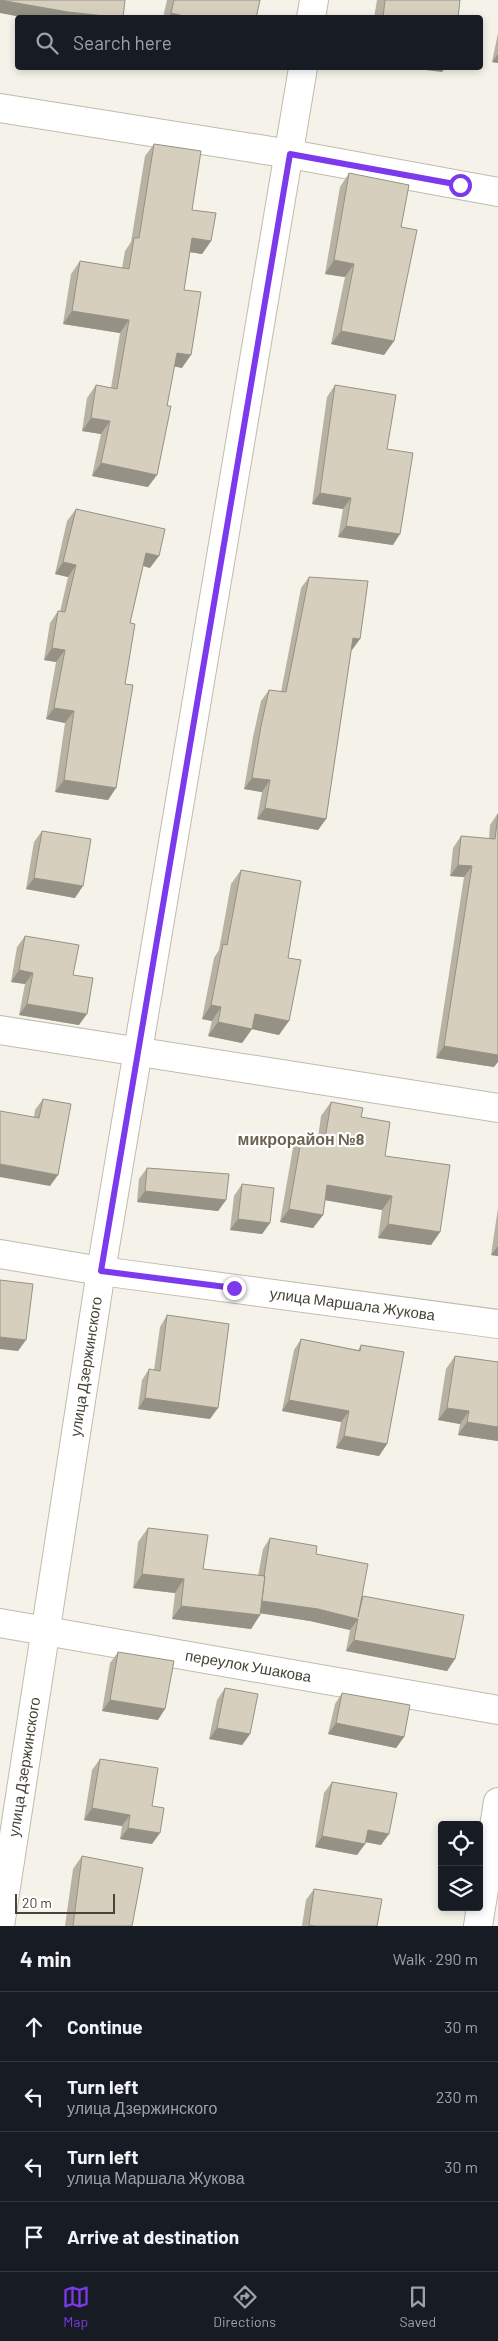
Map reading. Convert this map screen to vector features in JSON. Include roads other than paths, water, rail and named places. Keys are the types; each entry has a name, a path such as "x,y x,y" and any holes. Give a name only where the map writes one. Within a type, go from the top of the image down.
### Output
{"street":[{"path":"312,15 314,0"},
{"name":"улица Дзержинского","path":"0,1926 101,1271 303,70"},
{"path":"0,108 290,154 498,192"},
{"path":"0,1030 138,1050 498,1108"},
{"name":"улица Маршала Жукова","path":"0,1254 101,1271 498,1324"},
{"name":"переулок Ушакова","path":"0,1623 498,1710"},
{"path":"478,1926 498,1802"}],"district":[{"name":"микрорайон №8","path":"301,1139"}]}
